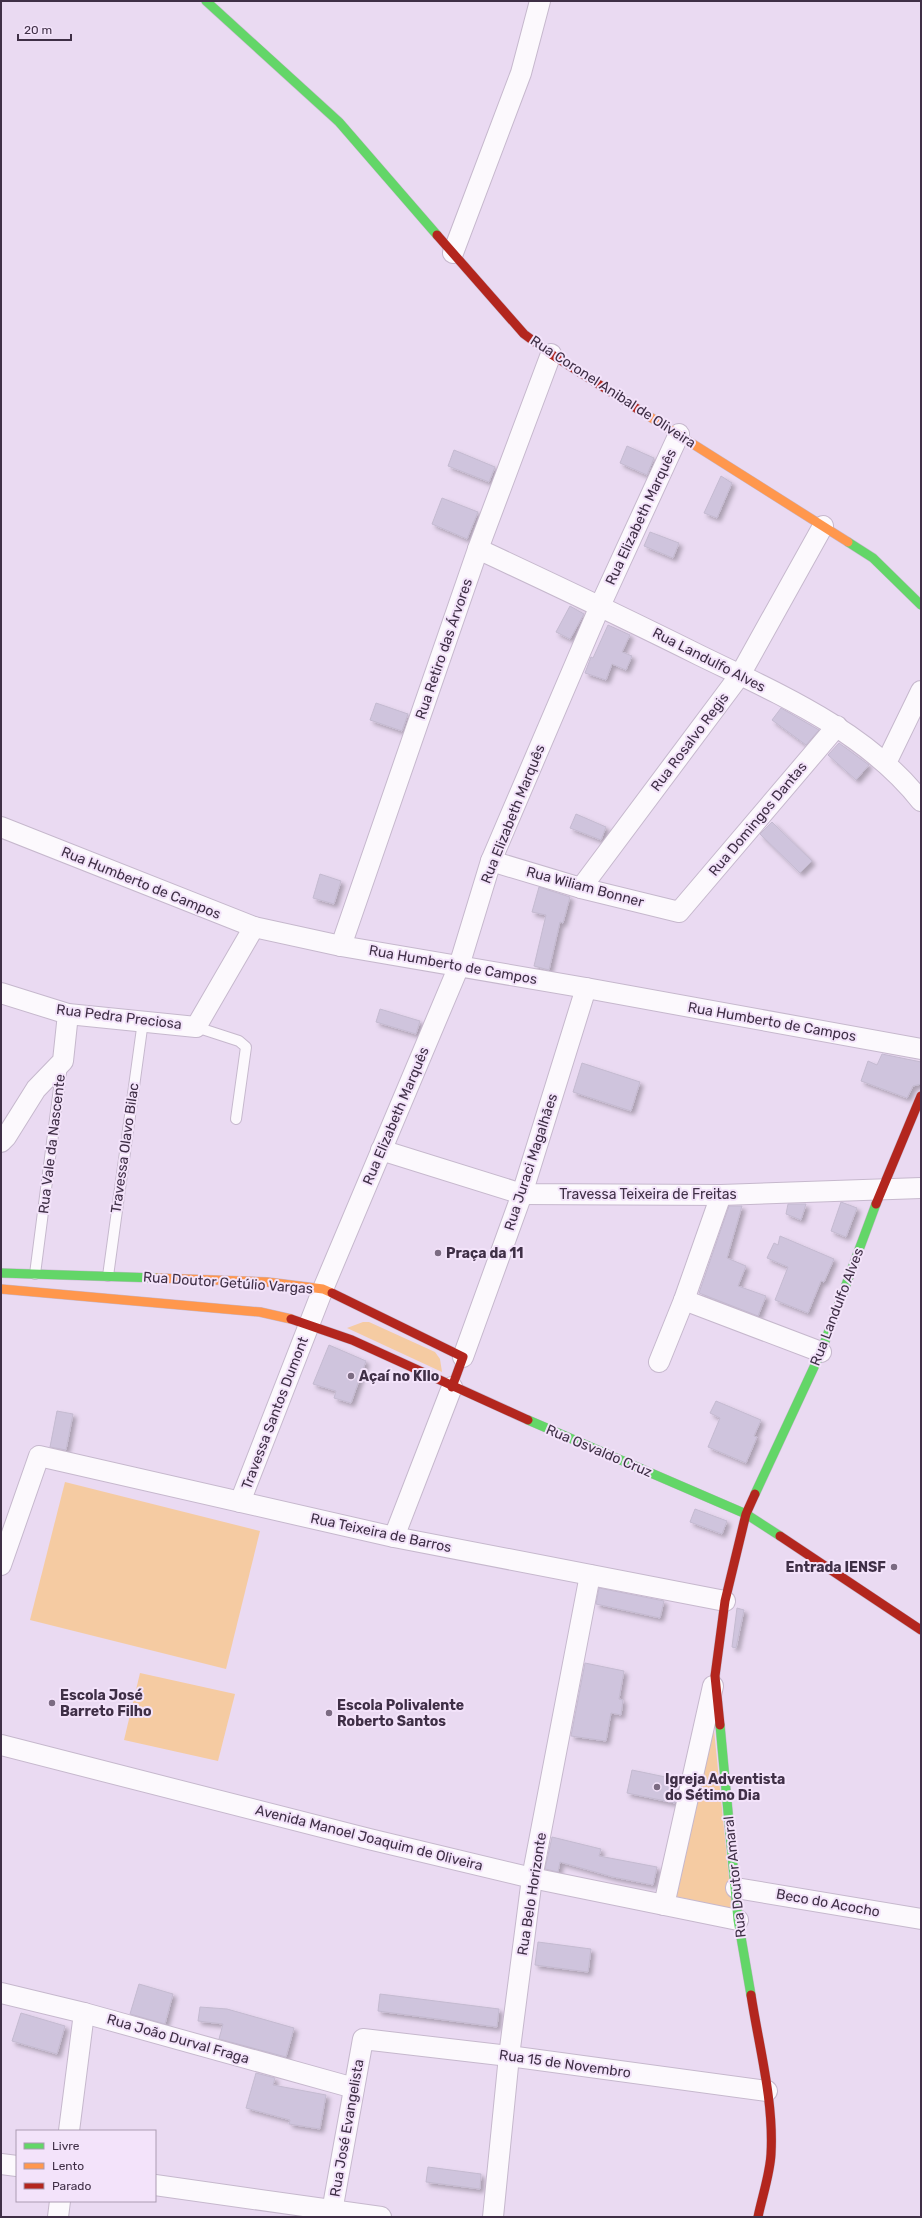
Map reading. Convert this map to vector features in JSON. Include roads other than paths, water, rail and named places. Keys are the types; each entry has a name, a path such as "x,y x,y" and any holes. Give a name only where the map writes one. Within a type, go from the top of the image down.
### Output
{"street":[{"name":"Rua Coronel Anibal de Oliveira","path":"206,1 339,122 524,334 551,354 873,558 921,605"},
{"path":"453,253 522,73 540,1"},
{"name":"Rua Retiro das Árvores","path":"341,946 478,549 551,354"},
{"name":"Rua Elizabeth Marquês","path":"309,1324 322,1288 458,966 491,861 600,606 679,434"},
{"name":"Rua Rosalvo Regis","path":"581,888 740,675 824,526"},
{"name":"Rua Landulfo Alves","path":"478,549 600,606 740,675 837,726 886,763 921,801"},
{"path":"886,763 921,691"},
{"name":"Rua Domingos Dantas","path":"679,912 837,726"},
{"name":"Rua Humberto de Campos","path":"1,827 254,927 341,946 586,988 921,1049"},
{"name":"Rua Wiliam Bonner","path":"491,861 581,888 679,912"},
{"name":"Rua Pedra Preciosa","path":"1,993 68,1014 196,1027 254,927"},
{"name":"Rua Juraci Magalhães","path":"455,1356 522,1194 586,988"},
{"name":"Rua Vale da Nascente","path":"62,1061 68,1014"},
{"path":"1,1142 6,1137 36,1089 62,1061"},
{"name":"Rua Landulfo Alves","path":"746,1514 821,1352 881,1191 921,1096"},
{"name":"Travessa Teixeira de Freitas","path":"381,1150 522,1194 721,1195 881,1191 921,1188"},
{"path":"659,1362 684,1300 721,1195"},
{"name":"Rua Doutor Getúlio Vargas","path":"1,1273 267,1282 322,1288 352,1308 455,1356"},
{"name":"Rua Doutor Getúlio Vargas","path":"1,1289 260,1312 299,1320 340,1332 446,1380"},
{"path":"684,1300 821,1352"},
{"name":"Travessa Santos Dumont","path":"240,1502 309,1324"},
{"path":"394,1537 455,1356"},
{"name":"Rua Osvaldo Cruz","path":"446,1380 746,1514 921,1630"},
{"name":"Rua Teixeira de Barros","path":"3,1554 39,1456 394,1537 725,1601"},
{"name":"Rua Doutor Amaral","path":"746,1514 725,1601 715,1676 738,1920 767,2091 771,2130 771,2155 758,2217"},
{"name":"Rua Belo Horizonte","path":"493,2217 509,2056 532,1878 590,1574"},
{"path":"664,1906 715,1676"},
{"name":"Avenida Manoel Joaquim de Oliveira","path":"1,1745 368,1839 532,1878 738,1920"},
{"name":"Beco do Acocho","path":"736,1888 921,1919"},
{"name":"Rua João Durval Fraga","path":"1,1993 84,2013 354,2088"},
{"path":"69,2130 84,2013"},
{"name":"Rua 15 de Novembro","path":"363,2039 509,2056 767,2091"},
{"name":"Rua José Evangelista","path":"332,2214 363,2039"},
{"path":"1,2164 16,2166"},
{"path":"156,2185 332,2214 381,2217"},
{"path":"58,2217 60,2202"}],"lane":[{"name":"Travessa Olavo Bilac","path":"108,1276 143,1021"},
{"path":"196,1027 239,1041 246,1047 236,1119"},
{"name":"Rua Vale da Nascente","path":"35,1274 62,1061"}],"place":[{"name":"Praça da 11","path":"438,1253"},
{"name":"Açaí no KIlo","path":"351,1376"},
{"name":"Entrada IENSF","path":"894,1567"},
{"name":"Escola José Barreto Filho","path":"52,1703"},
{"name":"Escola Polivalente Roberto Santos","path":"329,1713"},
{"name":"Igreja Adventista do Sétimo Dia","path":"657,1787"}]}
